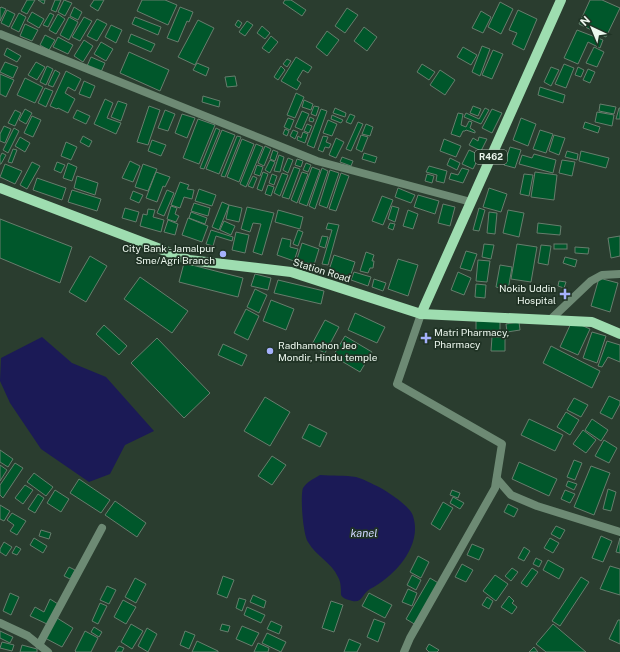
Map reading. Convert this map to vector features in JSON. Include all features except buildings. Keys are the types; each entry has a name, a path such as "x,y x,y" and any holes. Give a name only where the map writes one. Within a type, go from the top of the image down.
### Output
{"main road":[{"name":"R462","path":"421,314 561,0"},
{"name":"Station Road","path":"0,188 189,260 291,272 421,314 592,322 620,334"}],"street":[{"path":"0,34 317,161 471,202"},
{"path":"550,320 591,282 602,275 620,274"},
{"path":"404,652 410,638 495,488 502,444 397,384 421,314"},
{"path":"497,479 511,495 537,506 620,532"},
{"path":"39,645 102,528"},
{"path":"0,623 28,636 48,652"}],"water":[{"path":"42,337 72,363 106,377 154,431 125,445 110,474 89,482 41,449 10,403 0,381 1,358"},
{"name":"kanel","path":"320,475 352,476 365,480 383,489 398,500 408,508 413,516 415,527 414,538 404,559 397,569 379,584 367,591 357,601 343,598 341,595 340,581 335,572 311,547 306,538 302,515 302,492 303,488 308,482"}],"place":[{"name":"City Bank - Jamalpur Sme/Agri Branch","path":"223,254"},
{"name":"Nokib Uddin Hospital","path":"565,294"},
{"name":"Matri Pharmacy, Pharmacy","path":"426,338"},
{"name":"Radhamohon Jeo Mondir, Hindu temple","path":"270,351"}]}
